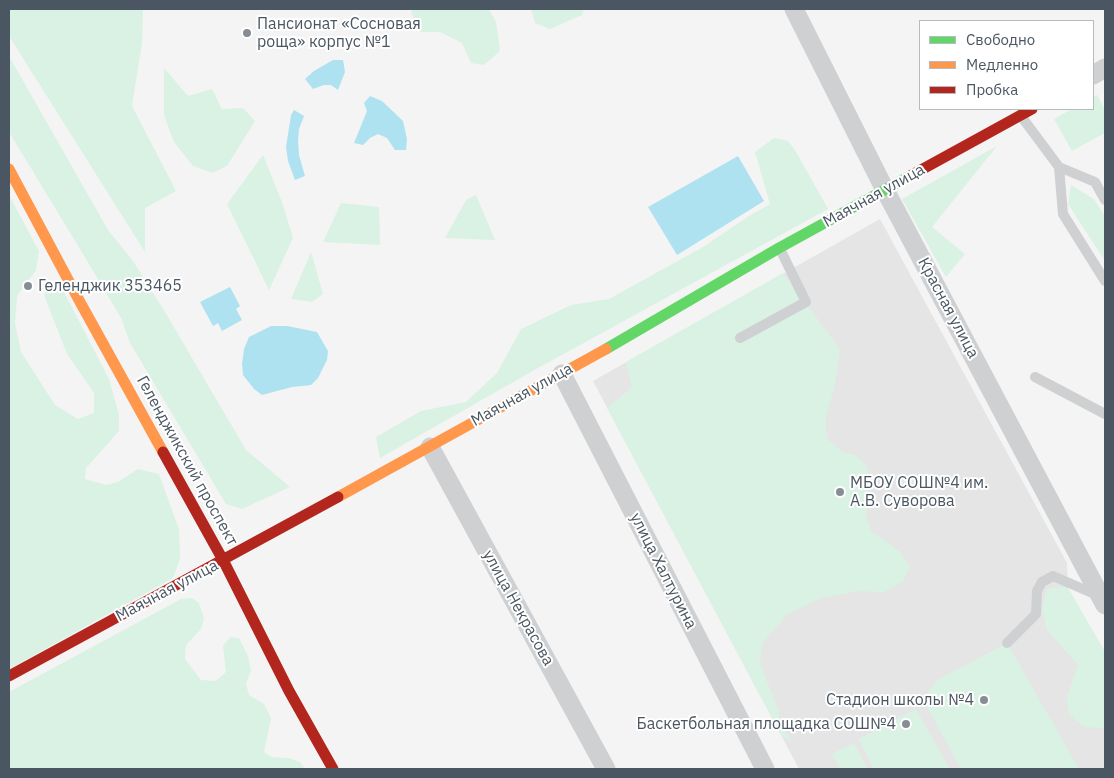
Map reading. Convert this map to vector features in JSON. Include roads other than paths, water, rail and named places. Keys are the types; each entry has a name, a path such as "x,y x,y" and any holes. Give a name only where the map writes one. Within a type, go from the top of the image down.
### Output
{"street":[{"name":"Красная улица","path":"794,9 885,190 1103,601"},
{"path":"1094,74 1105,68"},
{"name":"Маячная улица","path":"9,676 562,374 779,248 1030,110"},
{"name":"Геленджикский проспект","path":"9,169 223,560 289,691 333,769"},
{"name":"улица Халтурина","path":"562,374 765,769"},
{"name":"улица Некрасова","path":"430,446 606,769"}],"lane":[{"path":"1020,115 1059,167 1095,182 1105,200"},
{"path":"1059,167 1063,214 1105,281"},
{"path":"740,338 806,302 779,248"},
{"path":"1035,377 1105,414"},
{"path":"1007,643 1036,614 1037,591 1042,582 1053,576 1103,601"}],"water":[{"path":"333,60 343,60 345,72 338,90 331,85 324,85 313,89 305,79 314,71"},
{"path":"370,96 382,101 403,121 407,139 406,150 395,150 387,138 378,134 370,138 363,145 354,143 367,111 364,103"},
{"path":"294,110 304,116 299,129 298,141 299,155 305,176 295,180 288,161 286,147 291,115"},
{"path":"738,156 764,201 677,255 648,207"},
{"path":"230,287 240,306 236,309 242,320 222,331 218,323 213,326 200,302"},
{"path":"271,326 287,326 317,332 328,351 327,360 318,378 311,385 292,387 262,395 254,389 243,375 244,349 249,337"}],"place":[{"name":"Пансионат «Сосновая роща» корпус №1","path":"247,33"},
{"name":"Геленджик 353465","path":"28,286"},
{"name":"МБОУ СОШ№4 им. А.В. Суворова","path":"840,492"},
{"name":"Стадион школы №4","path":"984,700"},
{"name":"Баскетбольная площадка СОШ№4","path":"906,724"}]}
